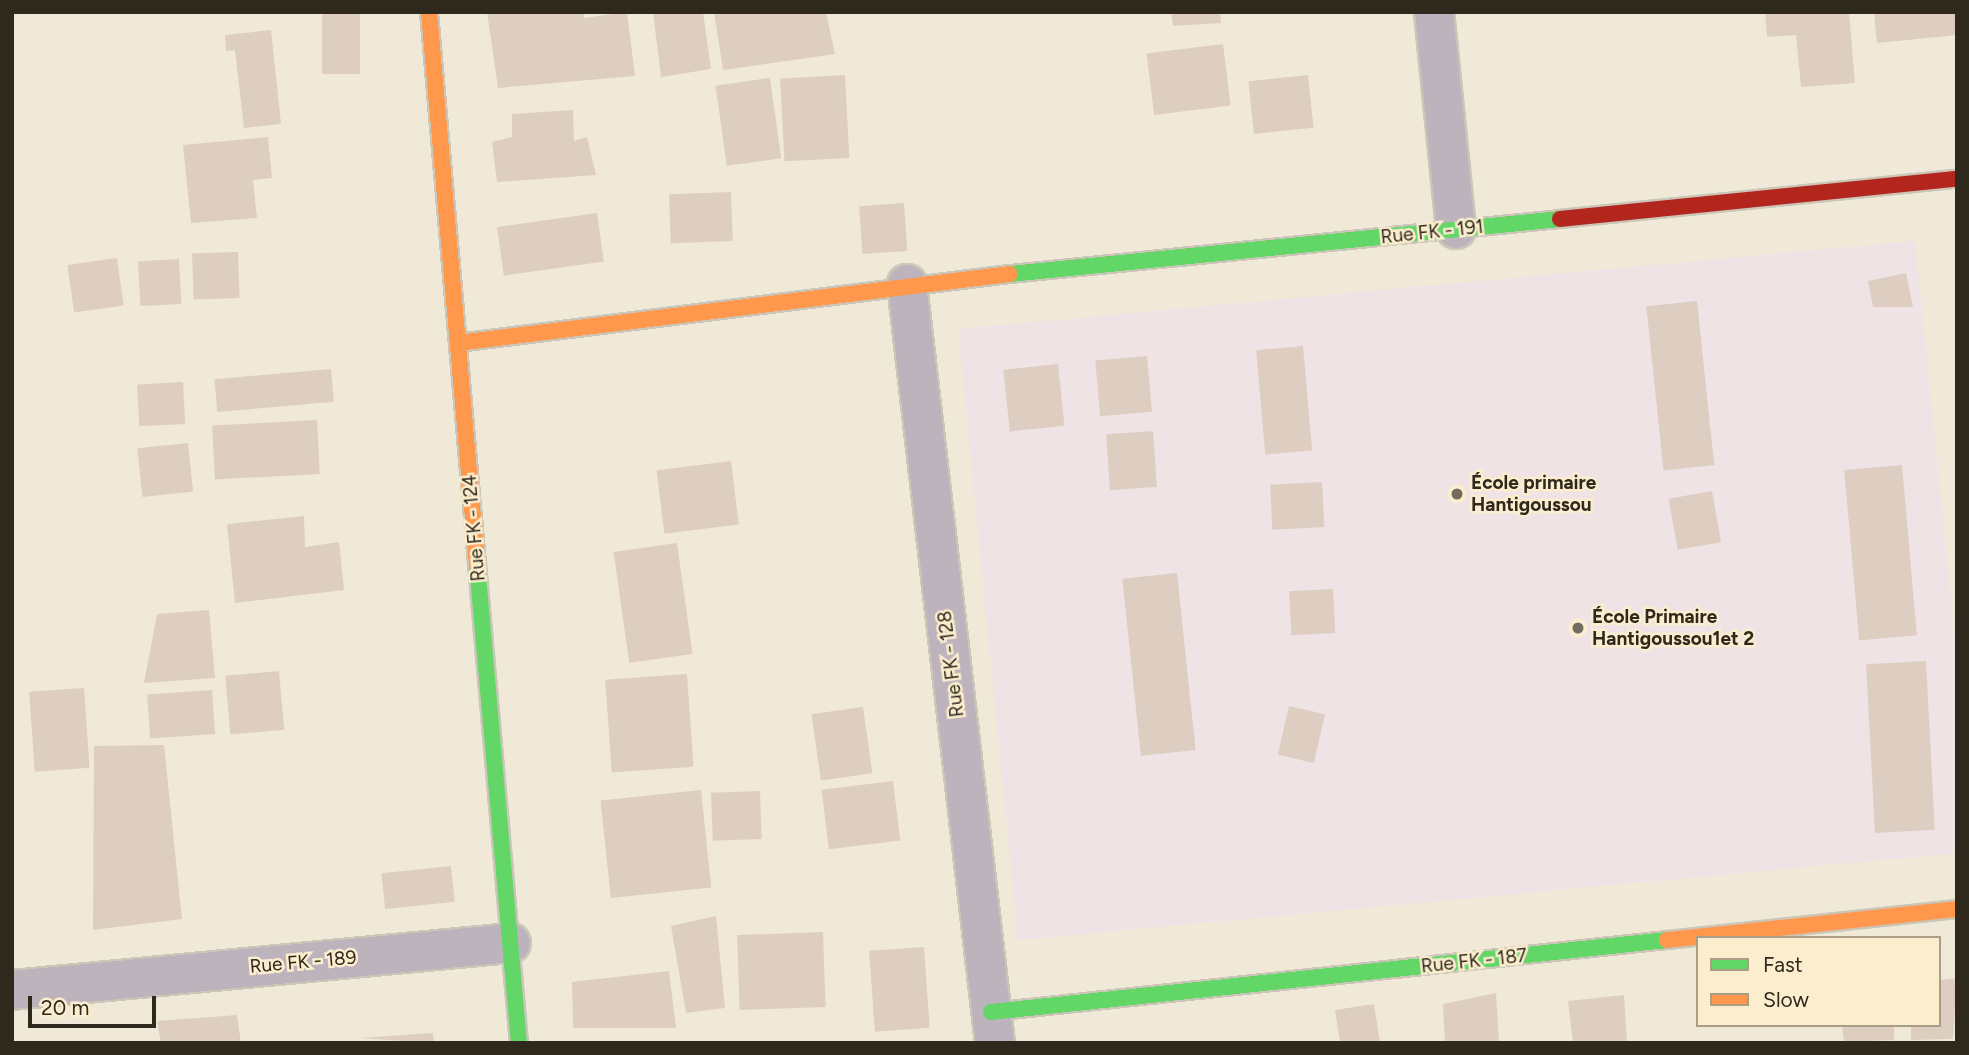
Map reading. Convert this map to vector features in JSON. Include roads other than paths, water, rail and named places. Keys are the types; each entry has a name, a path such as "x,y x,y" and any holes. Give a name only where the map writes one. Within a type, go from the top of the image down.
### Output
{"street":[{"name":"Rue FK - 124","path":"429,12 519,1043"},
{"path":"1434,12 1456,229"},
{"name":"Rue FK - 191","path":"458,343 907,284 1957,179"},
{"name":"Rue FK - 128","path":"907,284 993,1028"},
{"name":"Rue FK - 187","path":"1738,936 1957,909"},
{"name":"Rue FK - 187","path":"993,1028 1696,941"},
{"name":"Rue FK - 189","path":"12,990 511,943"}],"place":[{"name":"École primaire Hantigoussou","path":"1457,494"},
{"name":"École Primaire Hantigoussou1et 2","path":"1578,628"}]}
